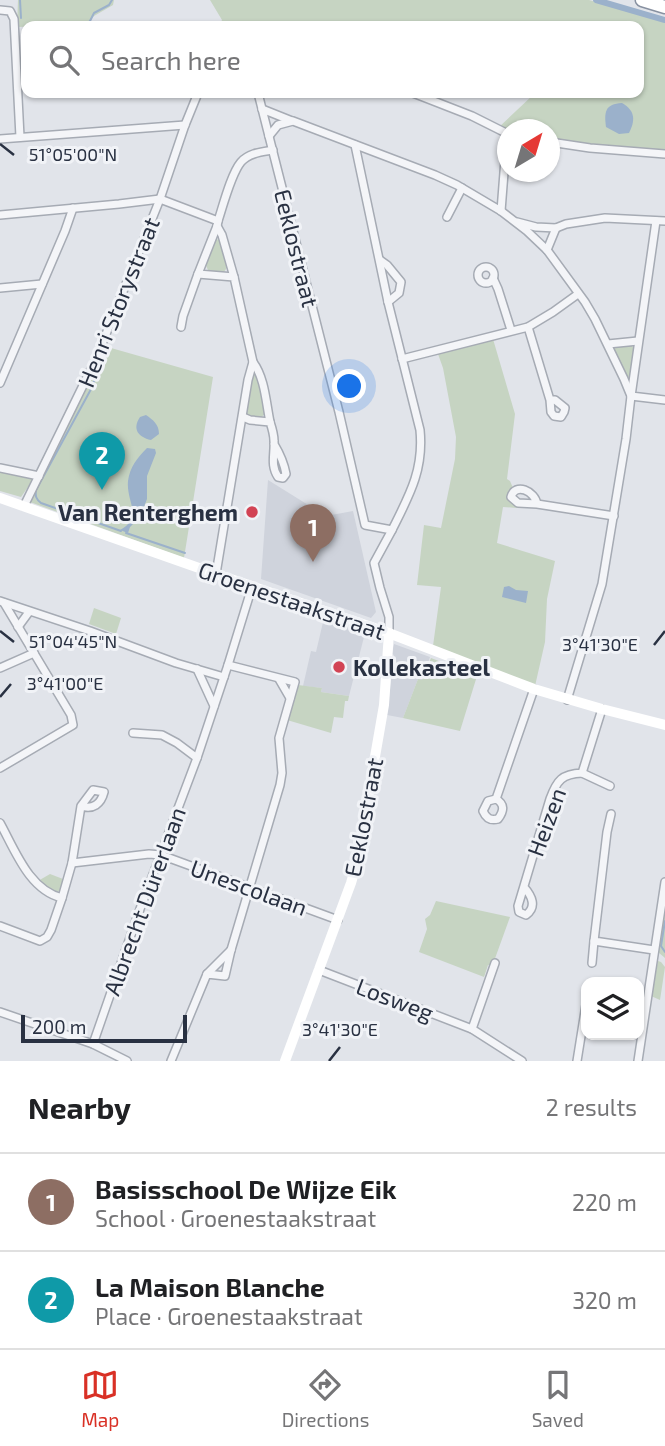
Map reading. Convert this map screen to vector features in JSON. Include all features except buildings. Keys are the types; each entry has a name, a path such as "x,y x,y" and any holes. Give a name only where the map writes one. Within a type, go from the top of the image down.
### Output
{"highway":[{"path":"642,0 665,7"}],"street":[{"path":"0,10 10,11 14,19 20,137"},
{"name":"Henri Storystraat","path":"24,506 99,352 160,199 196,98"},
{"name":"Eeklostraat","path":"259,98 365,525 392,530 374,564 389,617 389,633 384,705 360,848 338,920 285,1061"},
{"path":"425,98 497,129"},
{"path":"262,109 435,175 463,188 516,222 547,250 578,293 608,344 631,396"},
{"path":"270,136 278,125 292,121"},
{"path":"0,139 185,125"},
{"path":"560,144 665,154"},
{"path":"355,145 388,302 421,430 422,447 415,482 392,530"},
{"path":"181,327 198,274 241,162 253,153 273,150"},
{"path":"501,211 503,182"},
{"path":"447,217 463,188"},
{"path":"0,215 160,199 218,224 234,276 253,362 260,377 274,444"},
{"path":"0,383 73,208"},
{"path":"516,222 556,228 605,218 665,221"},
{"path":"567,700 603,584 656,221"},
{"path":"547,250 556,228"},
{"path":"380,260 401,282 400,293 388,302"},
{"path":"198,274 234,276"},
{"path":"493,278 511,330"},
{"path":"0,288 42,284"},
{"path":"402,359 528,327 578,293"},
{"path":"528,327 550,400"},
{"path":"608,344 638,341"},
{"path":"216,574 253,362"},
{"path":"631,396 665,400"},
{"path":"243,417 270,422"},
{"path":"0,468 39,476"},
{"name":"Groenestaakstraat","path":"0,498 389,633 534,690 665,726"},
{"path":"537,504 614,516"},
{"name":"Albrecht Dürerlaan","path":"93,1044 197,758 253,587"},
{"path":"2,602 224,677"},
{"path":"0,768 73,726 71,715 2,602"},
{"path":"18,627 29,612"},
{"path":"0,668 34,653"},
{"path":"207,974 225,976 280,785 282,774 279,738 295,682 228,666"},
{"path":"197,670 214,706"},
{"path":"496,799 534,690"},
{"name":"Heizen","path":"582,774 602,709"},
{"path":"134,733 162,735 197,758"},
{"name":"Heizen","path":"524,887 555,786 563,777 582,774 610,786"},
{"path":"0,926 40,941 44,940 51,930 72,863 81,806"},
{"path":"592,963 611,814"},
{"path":"0,823 32,878 46,891 62,898"},
{"path":"72,863 161,855"},
{"name":"Unescolaan","path":"161,855 338,920"},
{"path":"644,1004 665,882"},
{"path":"594,941 654,950"},
{"path":"171,1061 207,974 231,950"},
{"path":"472,1028 495,963"},
{"name":"Losweg","path":"319,970 472,1028 523,1061"},
{"path":"0,1012 93,1044 127,1061"},
{"path":"577,1061 581,1036"},
{"path":"638,1061 640,1040"},
{"path":"504,1061 508,1051"}],"shaded area":[{"path":"268,480 326,516 353,511 376,612 371,618 261,579"},
{"path":"324,618 365,633 349,696 303,686 311,651 316,652"},
{"path":"394,644 430,657 422,681 418,679 403,718 387,715"}],"green space":[{"path":"18,0 114,0 113,5 94,16 91,21 21,21 21,27 17,27"},
{"path":"210,0 589,0 665,22 665,152 560,141 560,119 508,119 530,98 644,98 644,21 222,21"},
{"path":"215,239 220,240 228,266 224,272 209,271 206,264 207,255"},
{"path":"493,339 515,414 507,479 513,488 510,492 518,505 517,508 503,507 497,543 555,561 547,599 545,642 535,686 433,646 441,587 417,585 424,525 441,528 455,459 456,437 438,354"},
{"path":"617,345 631,345 635,349 629,377 626,376 614,350"},
{"path":"104,346 213,377 184,558 30,502"},
{"path":"253,371 256,371 265,411 259,419 246,413"},
{"path":"0,469 35,477 21,497 0,491"},
{"path":"94,608 121,618 116,634 89,624"},
{"path":"431,658 477,676 460,731 403,718 418,679 422,680"},
{"path":"298,685 322,688 321,692 349,696 348,701 345,701 343,718 334,717 331,733 287,720"},
{"path":"50,874 63,879 60,891 54,892 38,881"},
{"path":"436,901 510,917 493,964 488,965 484,977 419,952 427,929 425,919 430,915"},
{"path":"665,903 665,958 658,952"},
{"path":"658,961 665,967 660,1000 651,996"}],"water":[{"path":"622,103 630,109 633,120 629,133 619,134 606,127 605,117 609,107"},
{"path":"146,415 159,431 151,440 140,435 137,429 140,417"},
{"path":"147,448 155,449 156,453 147,476 147,499 140,517 128,533 120,530 127,525 133,514 128,489 129,476 134,463"},
{"path":"504,587 528,591 526,603 502,597"}],"waterway":[{"path":"20,0 21,18"},
{"path":"90,21 94,13 109,5 112,0"},
{"path":"596,0 665,20"},
{"path":"105,354 90,391 36,494 41,503 121,531"},
{"path":"126,533 185,553"},
{"path":"665,921 661,946 665,952"}],"place":[{"name":"La Maison Blanche","path":"102,490"},
{"name":"Van Renterghem","path":"252,512"},
{"name":"Basisschool De Wijze Eik","path":"313,562"},
{"name":"Kollekasteel","path":"339,667"}]}
